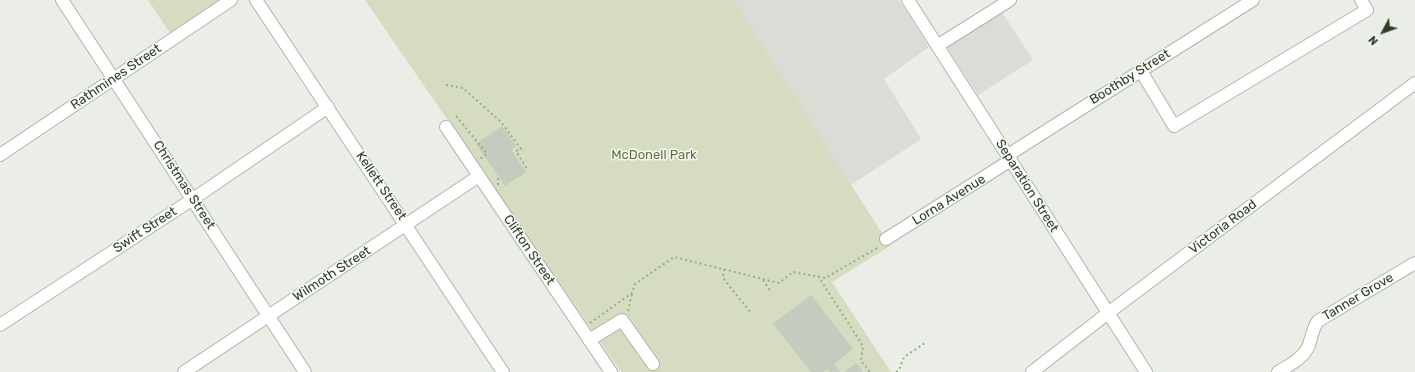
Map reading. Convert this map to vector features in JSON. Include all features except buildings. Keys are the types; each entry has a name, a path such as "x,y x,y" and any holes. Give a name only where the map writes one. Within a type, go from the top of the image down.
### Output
{"street":[{"name":"Christmas Street","path":"62,0 305,372"},
{"name":"Rathmines Street","path":"0,155 231,0"},
{"name":"Kellett Street","path":"256,0 503,372"},
{"name":"Separation Street","path":"908,0 1146,372"},
{"path":"937,46 1010,0"},
{"name":"Boothby Street","path":"1009,158 1141,71 1253,0"},
{"path":"1141,71 1174,126 1367,10 1361,0"},
{"name":"Victoria Road","path":"1032,372 1108,313 1415,83"},
{"name":"Swift Street","path":"0,325 193,199 328,107"},
{"name":"Clifton Street","path":"446,127 611,372"},
{"name":"Lorna Avenue","path":"886,239 1009,158"},
{"name":"Wilmoth Street","path":"184,372 480,176"},
{"name":"Tanner Grove","path":"1278,372 1302,356 1308,345 1312,330 1318,321 1415,263"},
{"path":"589,340 622,320 652,364"}],"path":[{"path":"446,86 463,88 501,122 521,148 516,151 527,169"},
{"path":"456,116 487,154 472,164"},
{"path":"625,324 635,284 674,257 779,283 793,272 825,278 882,244 886,239"},
{"path":"724,270 723,278 751,314"},
{"path":"818,276 863,346 861,361 870,372"},
{"path":"763,279 771,292"},
{"path":"582,328 632,293"},
{"path":"896,372 899,370 904,358 925,343"}],"shaded area":[{"path":"734,0 899,0 929,47 884,79 921,139 851,185"},
{"path":"1002,12 1033,60 978,95 947,47"}],"green space":[{"path":"148,0 218,0 219,1 170,33"},
{"name":"McDonell Park","path":"365,0 734,0 890,246 832,282 891,372 621,372"}]}
